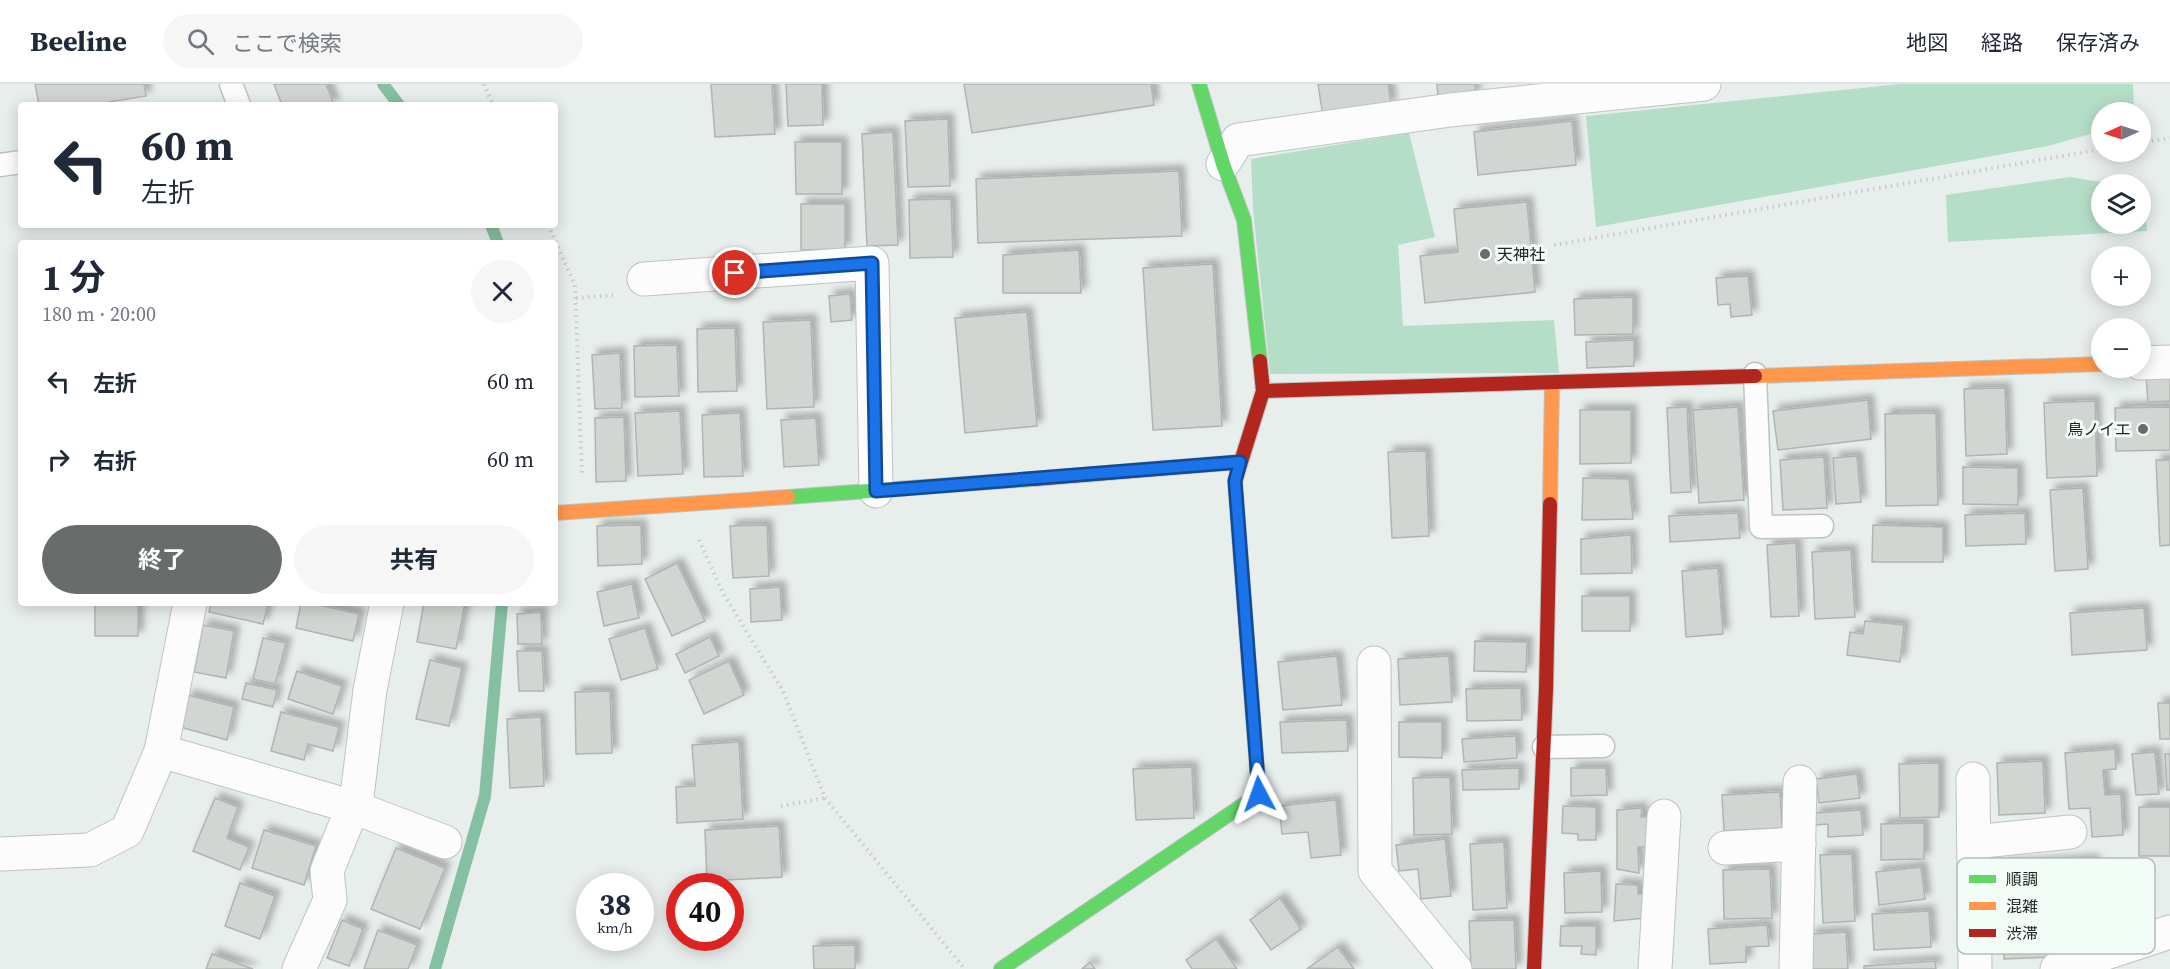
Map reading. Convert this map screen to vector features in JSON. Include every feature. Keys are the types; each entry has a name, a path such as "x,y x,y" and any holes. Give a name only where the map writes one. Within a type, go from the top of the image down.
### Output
{"street":[{"path":"1001,969 1259,794 1235,481 1263,391 1244,220 1223,164 1199,84"},
{"path":"1223,164 1238,140 1490,95 1704,84"},
{"path":"644,279 872,263 876,491"},
{"path":"2151,363 2170,362"},
{"path":"1263,391 2091,364"},
{"path":"1534,969 1544,747 1552,383"},
{"path":"558,513 876,491 1240,462"},
{"path":"0,854 90,850 127,831 161,751 189,606"},
{"path":"299,969 330,900 327,871 357,796 370,690 386,606"},
{"path":"1374,663 1375,871 1455,969"},
{"path":"161,751 353,807 445,842"},
{"path":"1973,779 1974,858"},
{"path":"1796,969 1800,782"},
{"path":"1655,969 1664,816"},
{"path":"1974,842 2070,832"},
{"path":"1725,848 1798,844"},
{"path":"2155,937 2170,932"},
{"path":"1975,954 1975,969"},
{"path":"2057,969 2103,954"}],"lane":[{"path":"231,84 238,102"},
{"path":"0,165 18,162"},
{"path":"1755,374 1761,526 1822,526"},
{"path":"1544,747 1603,746"}],"path":[{"path":"484,84 492,102"},
{"path":"2151,141 2170,138"},
{"path":"1554,245 2091,152"},
{"path":"558,247 575,285 584,510"},
{"path":"694,530 723,593 783,691 825,798 965,969"},
{"path":"781,806 825,798"}],"green space":[{"path":"1901,84 2133,84 2134,102 2091,102 2091,134 2048,146 1596,227 1586,116"},
{"path":"1409,133 1435,237 1398,245 1403,326 1554,320 1559,373 1270,374 1253,209 1251,159"},
{"path":"2070,177 2091,180 2093,234 1948,242 1946,195"}],"building":[{"path":"35,84 144,84 146,96 109,102 38,102"},
{"path":"274,84 326,84 333,102 281,102"},
{"path":"711,84 772,84 775,134 715,137"},
{"path":"786,84 822,84 823,125 788,126"},
{"path":"964,84 1151,84 1154,105 972,133"},
{"path":"1318,84 1388,84 1391,105 1323,116"},
{"path":"1437,84 1475,84 1475,95 1438,96"},
{"path":"948,119 950,186 908,187 905,121"},
{"path":"1572,121 1576,165 1478,175 1474,132"},
{"path":"893,132 898,245 867,246 862,134"},
{"path":"795,142 842,142 842,194 796,194"},
{"path":"1179,171 1182,236 978,243 976,179"},
{"path":"951,199 953,257 910,258 909,200"},
{"name":"天神社","path":"1527,202 1535,292 1425,303 1420,256 1458,252 1454,209"},
{"path":"801,204 845,204 845,249 801,250"},
{"path":"1079,250 1081,293 1003,293 1003,255"},
{"path":"1213,264 1222,426 1153,430 1143,268"},
{"path":"1748,276 1752,315 1731,317 1730,304 1718,305 1716,278"},
{"path":"850,294 852,320 831,322 829,296"},
{"path":"1633,297 1633,334 1575,335 1574,299"},
{"path":"1027,312 1037,426 965,433 955,318"},
{"path":"811,320 814,407 767,409 763,322"},
{"path":"735,328 737,391 698,392 697,329"},
{"path":"1634,340 1634,366 1587,368 1586,342"},
{"path":"677,345 679,396 635,397 634,346"},
{"path":"620,353 622,408 595,409 592,355"},
{"path":"2170,372 2170,401 2148,402 2146,378 2151,378 2151,374"},
{"path":"2005,388 2007,454 1966,456 1964,389"},
{"path":"1868,400 1871,439 1778,450 1773,411"},
{"path":"2095,401 2097,476 2047,478 2044,403"},
{"path":"1687,407 1691,492 1671,493 1667,408"},
{"path":"1738,407 1744,500 1699,503 1693,410"},
{"name":"鳥ノイエ","path":"2170,407 2170,450 2116,451 2115,408"},
{"path":"1580,410 1631,410 1631,463 1580,464"},
{"path":"680,411 683,474 638,476 635,413"},
{"path":"740,413 743,476 704,477 702,415"},
{"path":"1936,413 1938,505 1886,506 1885,414"},
{"path":"624,417 626,481 596,482 595,418"},
{"path":"816,418 819,465 784,467 781,420"},
{"path":"1426,451 1429,536 1392,538 1388,452"},
{"path":"1857,456 1861,502 1836,504 1833,458"},
{"path":"1824,457 1827,508 1783,510 1780,460"},
{"path":"2156,460 2170,460 2170,545 2160,546"},
{"path":"1963,467 2018,468 2018,505 1963,504"},
{"path":"1583,478 1629,479 1633,519 1582,520"},
{"path":"2083,488 2088,569 2055,571 2050,490"},
{"path":"1738,513 1740,538 1670,542 1669,516"},
{"path":"2025,513 2026,544 1966,546 1965,515"},
{"path":"641,525 642,564 598,566 597,526"},
{"path":"767,525 769,576 733,578 730,526"},
{"path":"1873,525 1943,527 1943,562 1872,562"},
{"path":"1631,535 1632,573 1581,574 1581,539"},
{"path":"1796,543 1799,616 1771,617 1767,545"},
{"path":"1851,550 1855,617 1815,619 1812,552"},
{"path":"677,563 705,621 672,636 645,579"},
{"path":"1718,568 1723,634 1686,637 1682,571"},
{"path":"632,584 639,618 604,626 597,592"},
{"path":"780,587 782,620 751,622 750,589"},
{"path":"1582,596 1630,596 1630,631 1582,631"},
{"path":"95,606 138,606 138,636 95,636"},
{"path":"210,606 267,606 263,624 209,612"},
{"path":"300,606 324,606 359,614 353,641 296,628"},
{"path":"423,606 464,606 456,649 417,642"},
{"path":"2144,608 2147,650 2072,655 2070,613"},
{"path":"541,612 542,644 518,644 517,614"},
{"path":"1865,621 1904,625 1900,662 1847,655 1850,632 1863,634"},
{"path":"203,625 234,631 226,678 194,672"},
{"path":"645,628 658,669 621,680 609,639"},
{"path":"710,637 719,656 685,673 676,654"},
{"path":"263,638 286,643 275,684 253,679"},
{"path":"1475,641 1527,642 1526,672 1474,671"},
{"path":"517,651 542,651 544,691 519,691"},
{"path":"1337,656 1342,705 1283,710 1278,662"},
{"path":"1449,656 1452,702 1400,705 1398,659"},
{"path":"430,660 462,668 449,726 416,719"},
{"path":"729,661 744,695 704,714 689,680"},
{"path":"297,671 342,686 333,714 288,699"},
{"path":"246,683 277,690 273,707 242,699"},
{"path":"1521,688 1522,720 1467,721 1466,689"},
{"path":"610,691 612,753 576,754 575,692"},
{"path":"188,695 234,707 227,740 180,727"},
{"path":"2158,703 2170,703 2170,739 2160,739"},
{"path":"281,712 339,727 333,751 308,744 304,760 271,751"},
{"path":"541,717 544,786 510,788 507,719"},
{"path":"1347,720 1348,751 1282,753 1280,722"},
{"path":"1399,722 1442,722 1442,758 1399,757"},
{"path":"1516,736 1517,758 1464,762 1462,739"},
{"path":"739,742 743,819 677,823 676,787 695,786 692,745"},
{"path":"2115,749 2116,769 2103,770 2105,795 2121,794 2123,835 2092,837 2090,808 2069,809 2065,753"},
{"path":"2155,752 2159,794 2136,795 2132,754"},
{"path":"2165,754 2170,754 2170,790 2167,790"},
{"path":"2043,761 2045,813 1999,815 1997,763"},
{"path":"1939,763 1939,817 1900,818 1899,764"},
{"path":"1192,767 1194,818 1136,820 1133,769"},
{"path":"1519,768 1519,789 1463,790 1462,770"},
{"path":"1571,768 1606,768 1607,795 1571,796"},
{"path":"1857,774 1860,798 1819,803 1816,779"},
{"path":"1450,777 1452,834 1414,835 1413,778"},
{"path":"1780,792 1782,828 1724,831 1722,795"},
{"path":"215,798 238,807 227,838 249,847 240,870 193,851"},
{"path":"1336,800 1341,855 1311,858 1308,832 1282,834 1279,806"},
{"path":"1563,806 1596,807 1596,840 1578,840 1578,834 1562,833"},
{"path":"2139,807 2170,807 2170,856 2139,856"},
{"path":"1642,808 1641,817 1655,817 1654,847 1638,847 1639,873 1617,869 1617,810"},
{"path":"1861,810 1863,835 1828,837 1828,824 1814,825 1814,813"},
{"path":"1924,823 1924,859 1881,860 1881,824"},
{"path":"779,826 782,877 744,879 744,873 707,873 705,830"},
{"path":"264,830 316,846 304,885 252,868"},
{"path":"1445,839 1451,896 1421,899 1418,869 1399,871 1396,845"},
{"path":"1504,842 1507,908 1473,910 1470,844"},
{"path":"396,848 445,868 420,929 371,909"},
{"path":"1852,854 1855,921 1823,923 1820,855"},
{"path":"1921,867 1925,899 1879,905 1876,872"},
{"path":"1770,869 1772,918 1724,919 1723,870"},
{"path":"1601,871 1602,912 1565,913 1564,873"},
{"path":"240,883 275,896 260,939 225,926"},
{"path":"1616,884 1638,885 1638,894 1651,894 1646,918 1614,921"},
{"path":"1280,898 1301,929 1271,950 1250,920"},
{"path":"1929,911 1931,947 1874,950 1872,914"},
{"path":"342,920 363,929 349,966 327,958"},
{"path":"1514,920 1516,969 1471,969 1469,921"},
{"path":"1767,925 1769,946 1746,947 1746,962 1710,964 1708,929"},
{"path":"1561,926 1596,926 1596,955 1581,954 1582,946 1560,946"},
{"path":"378,930 417,945 408,969 364,969"},
{"path":"1846,932 1848,969 1812,969 1810,934"},
{"path":"1216,939 1237,969 1192,969 1186,960"},
{"path":"855,945 855,969 814,969 813,946"},
{"path":"1338,947 1354,969 1308,968"},
{"path":"212,954 253,969 206,969"},
{"path":"2004,954 2050,954 2050,957 2004,959"},
{"path":"1935,961 1936,969 1864,969 1864,966"},
{"path":"1090,962 1095,969 1082,969"}],"waterway":[{"path":"383,84 397,102"},
{"path":"492,228 497,240"},
{"path":"435,969 485,796 502,606"}],"traffic: fast":[{"path":"1199,84 1223,164 1244,220 1260,361"},
{"path":"788,497 1033,479"},
{"path":"1001,969 1259,794 1250,679"}],"traffic: slow":[{"path":"1755,376 2091,364"},
{"path":"1550,504 1552,383"},
{"path":"558,513 788,497"}],"traffic: jam":[{"path":"1250,679 1235,481 1263,391 1260,361"},
{"path":"1263,391 1755,376"},
{"path":"1033,479 1240,462"},
{"path":"1534,969 1546,689 1550,504"}],"place":[{"name":"天神社","path":"1485,254"},
{"name":"鳥ノイエ","path":"2143,429"}],"route":[{"path":"735,273 872,263 876,491 1240,462 1235,481 1259,794"}]}
